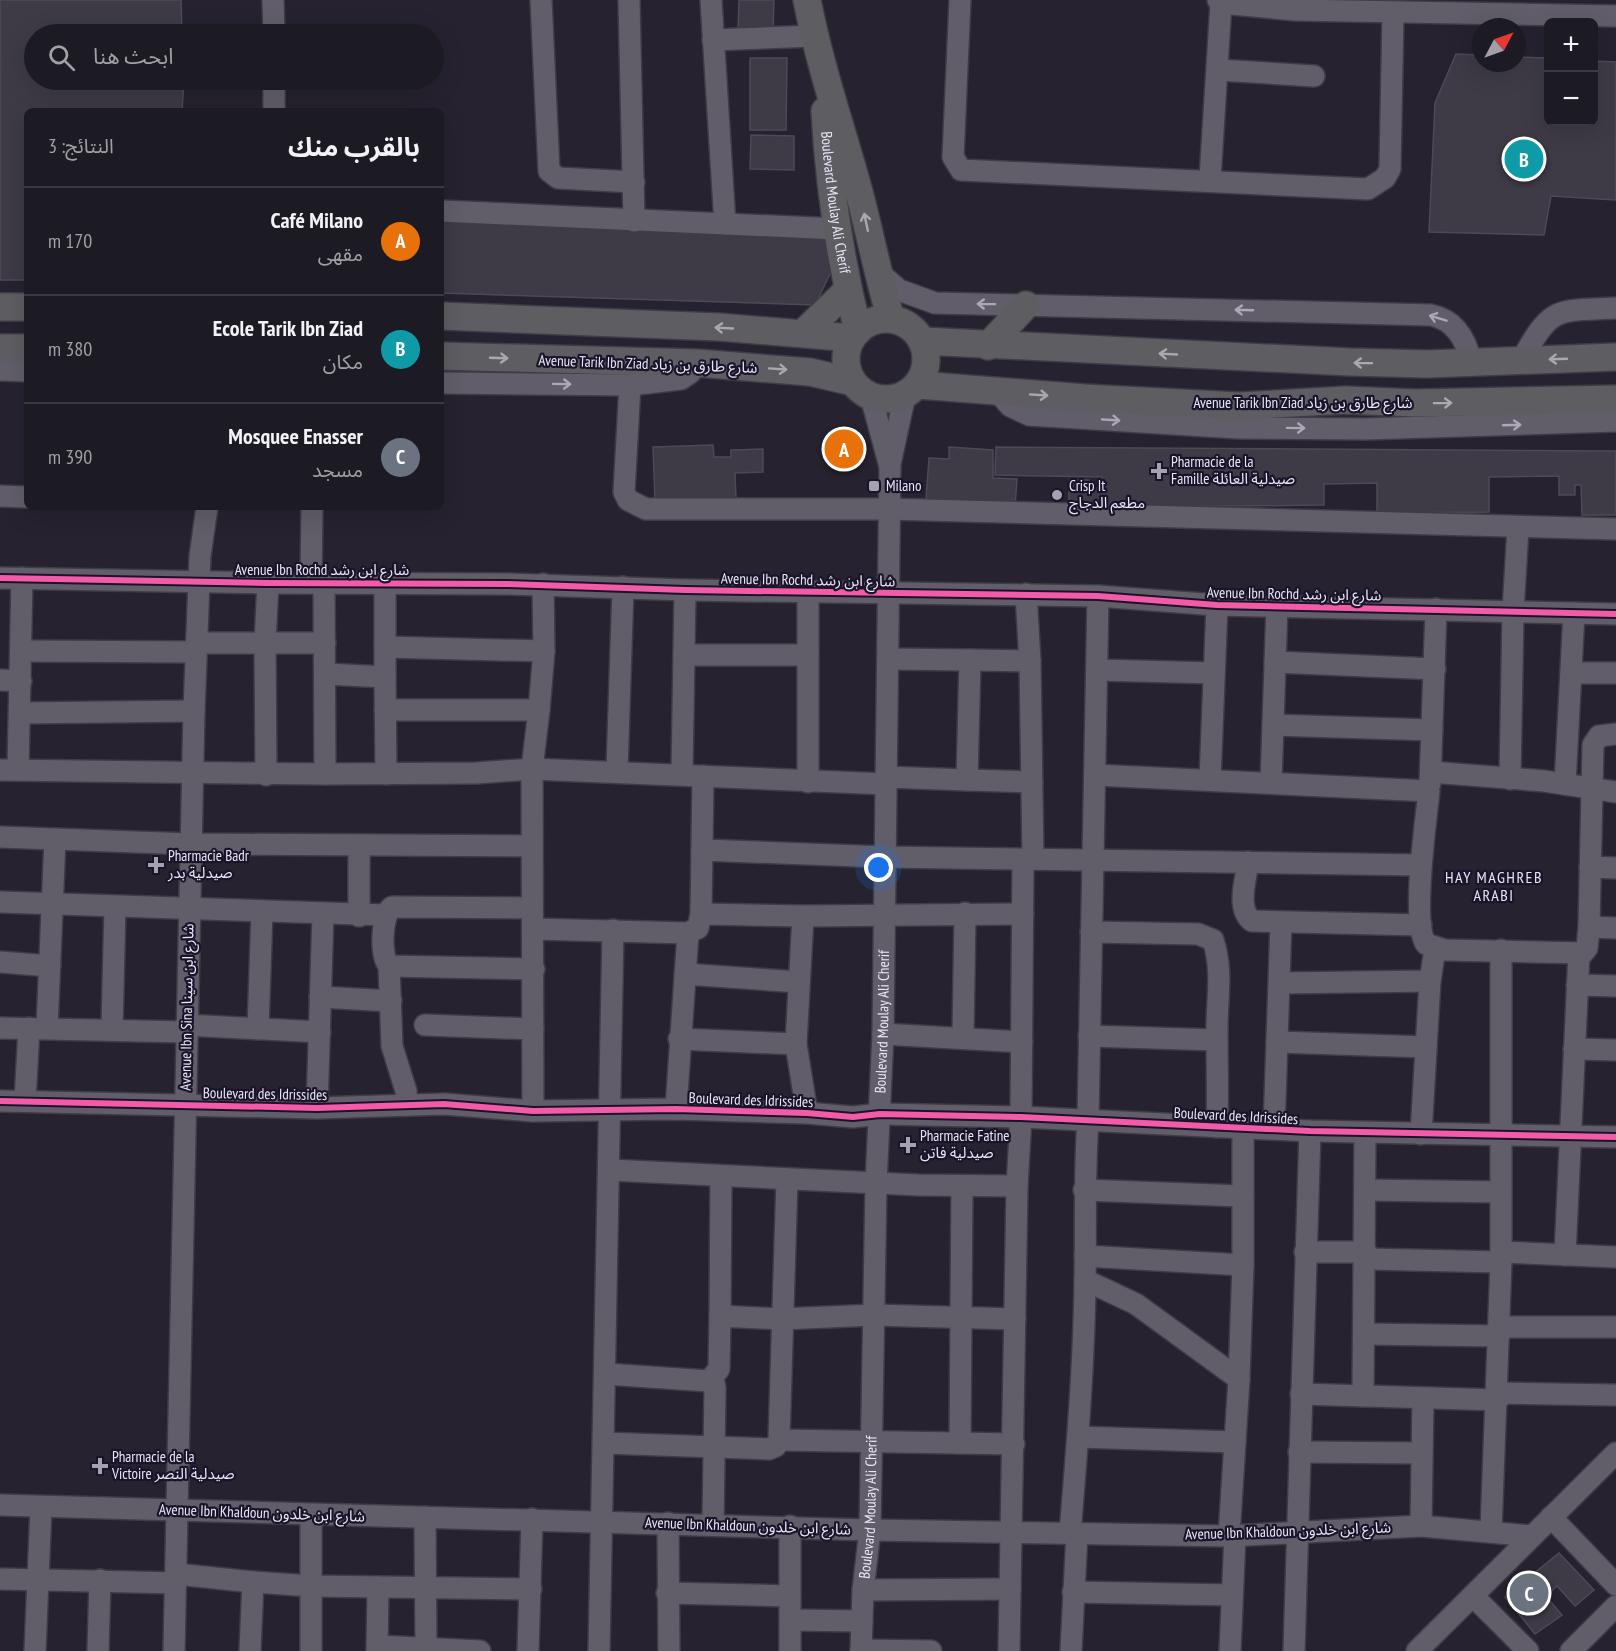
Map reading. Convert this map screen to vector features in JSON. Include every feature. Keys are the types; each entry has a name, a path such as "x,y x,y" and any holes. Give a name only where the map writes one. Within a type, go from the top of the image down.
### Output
{"main road":[{"name":"Boulevard Moulay Ali Cherif","path":"807,0 823,71 862,204 876,270 891,319"},
{"name":"Boulevard Moulay Ali Cherif","path":"823,71 827,154 855,334"},
{"path":"803,333 848,290"},
{"path":"988,346 1026,305"},
{"path":"0,307 24,307"},
{"path":"444,316 855,334 878,320 891,319 904,322 923,341 927,367 911,390"},
{"path":"855,334 846,357 847,370 866,397"},
{"path":"923,341 988,346 1350,362 1471,362 1616,357"},
{"path":"0,348 24,348"},
{"name":"Avenue Tarik Ibn Ziad شارع طارق بن زياد","path":"444,356 697,363 810,372 866,397 888,400 911,390 998,392 1238,417 1346,400 1415,403 1616,399"},
{"path":"810,372 866,397"}],"street":[{"path":"273,0 274,24"},
{"path":"541,0 549,171 558,178 634,182"},
{"path":"629,0 634,221"},
{"path":"711,0 725,224"},
{"path":"960,0 953,156 961,170 1054,176 1210,179 1368,189 1385,178 1390,169 1393,13"},
{"path":"1210,179 1219,70 1219,1 1295,10 1393,13 1431,7 1616,16"},
{"path":"713,40 814,36"},
{"path":"1219,70 1314,76"},
{"path":"274,90 274,108"},
{"path":"444,211 838,229"},
{"path":"876,270 899,290 924,301 1431,315 1445,319 1459,331 1471,362"},
{"path":"1521,361 1537,332 1548,319 1568,311 1616,308"},
{"path":"444,382 630,385 681,379 690,373 697,363"},
{"path":"0,370 24,371"},
{"path":"630,385 624,492 628,500 646,509 888,509 1616,529"},
{"name":"Boulevard Moulay Ali Cherif","path":"861,1650 862,1590 870,1530 876,1183 882,1034 888,509 890,464 911,390"},
{"name":"Boulevard Moulay Ali Cherif","path":"866,397 890,464"},
{"path":"1238,417 1366,429 1616,421"},
{"path":"0,496 24,496"},
{"name":"Avenue Ibn Sina شارع ابن سينا","path":"174,1651 188,908 201,537 206,510"},
{"path":"312,510 327,674 325,774"},
{"path":"1510,779 1513,611 1518,528"},
{"name":"Avenue Ibn Rochd شارع ابن رشد","path":"0,578 268,583 543,584 685,590 1026,594 1098,596 1217,605 1616,614"},
{"path":"22,578 21,651 10,680 21,713 9,770 266,775 509,772 532,769 617,770 808,782 886,780 1032,782"},
{"path":"266,775 265,642 268,583"},
{"path":"385,583 386,774"},
{"path":"533,1111 532,769 544,651 543,584"},
{"path":"617,770 623,587"},
{"path":"407,1105 403,1079 392,1047 389,966 384,958 388,910 396,906 532,918 613,930 688,933 698,928 701,914 702,850 693,775 684,655 685,590"},
{"path":"808,592 808,782"},
{"path":"1009,1651 1017,1186 1021,1117 1023,914 1032,782 1030,661 1026,594"},
{"path":"1071,1651 1073,1533 1085,1280 1084,1190 1088,1120 1098,596"},
{"path":"1210,780 1217,605"},
{"path":"1271,783 1277,606"},
{"path":"1436,609 1430,781 1421,865 1423,941 1435,949 1579,953 1587,948 1593,745 1599,736 1616,734"},
{"path":"1565,784 1574,613"},
{"path":"21,651 196,647 265,642 325,644"},
{"path":"385,646 544,651"},
{"path":"684,655 808,655"},
{"path":"888,659 1030,661"},
{"path":"967,780 970,660"},
{"path":"1275,662 1435,669"},
{"path":"1098,670 1214,673"},
{"path":"1571,673 1616,673"},
{"path":"327,674 385,676"},
{"path":"385,710 539,710"},
{"path":"21,713 194,711"},
{"path":"1273,725 1432,730"},
{"path":"1095,775 1271,783 1510,779 1616,792"},
{"path":"0,837 190,844 532,846"},
{"path":"25,1101 50,966 55,839"},
{"path":"359,846 359,916"},
{"path":"702,850 885,857 1093,858 1421,865"},
{"path":"1248,862 1244,912 1252,921 1421,925"},
{"path":"1590,867 1616,868"},
{"path":"0,902 359,916 386,915"},
{"path":"112,1029 115,906"},
{"path":"258,1029 262,911"},
{"path":"317,1108 323,914"},
{"path":"701,914 803,916 1023,914"},
{"path":"963,1037 965,914"},
{"path":"803,916 796,1044 807,1113"},
{"path":"1274,1130 1281,922"},
{"path":"1589,927 1616,928"},
{"path":"599,1651 612,1111 613,930"},
{"path":"1091,932 1198,934 1213,940 1220,973 1217,1127"},
{"path":"676,1109 688,933"},
{"path":"1421,1134 1430,981 1435,949"},
{"path":"1491,1531 1498,1397 1501,1257 1501,950"},
{"path":"1565,1255 1579,953"},
{"path":"0,962 50,966"},
{"path":"389,966 534,969"},
{"path":"685,974 799,982"},
{"path":"1280,982 1430,981"},
{"path":"1577,985 1616,986"},
{"path":"320,997 391,1001"},
{"path":"425,1025 533,1029"},
{"path":"0,1028 186,1028 320,1032"},
{"path":"882,1034 1022,1041"},
{"path":"1089,1036 1217,1040"},
{"path":"679,1040 796,1044"},
{"path":"1277,1042 1426,1047"},
{"path":"1574,1048 1616,1050"},
{"name":"Boulevard des Idrissides","path":"0,1101 317,1108 444,1104 533,1111 676,1109 807,1113 853,1117 880,1114 1021,1117 1365,1133 1616,1137"},
{"path":"1230,1651 1235,1442 1243,1264 1243,1128"},
{"path":"1294,1651 1310,1131"},
{"path":"1363,1396 1366,1255 1365,1133"},
{"path":"610,1170 876,1183 1017,1186"},
{"path":"606,1374 704,1382 713,1378 719,1369 721,1176"},
{"path":"604,1443 769,1449 776,1446 779,1440 787,1179"},
{"path":"960,1443 962,1186"},
{"path":"1084,1190 1242,1196"},
{"path":"1366,1190 1501,1192"},
{"path":"1305,1252 1366,1255 1616,1257"},
{"path":"1085,1256 1243,1264"},
{"path":"1085,1280 1136,1304 1239,1379"},
{"path":"720,1316 782,1320 874,1315 1015,1319"},
{"path":"1364,1334 1616,1327"},
{"path":"713,1378 716,1388 713,1524"},
{"path":"1301,1394 1424,1398 1616,1395"},
{"path":"1421,1526 1420,1453 1424,1398"},
{"path":"1078,1437 1235,1442"},
{"path":"779,1440 1014,1444"},
{"path":"1299,1452 1420,1453"},
{"path":"1431,1651 1532,1536 1555,1521 1616,1453"},
{"path":"1417,1651 1477,1599 1555,1521 1616,1466"},
{"name":"Avenue Ibn Khaldoun شارع ابن خلدون","path":"0,1505 870,1530 1073,1533 1232,1535 1297,1530 1421,1526 1532,1536"},
{"path":"35,1651 41,1507"},
{"path":"311,1515 311,1651"},
{"path":"424,1517 426,1649"},
{"path":"528,1651 532,1519"},
{"path":"1555,1521 1616,1585"},
{"path":"668,1523 669,1651"},
{"path":"790,1526 790,1651"},
{"path":"0,1579 176,1579 311,1586 531,1589"},
{"path":"98,1651 99,1580"},
{"path":"250,1651 253,1582"},
{"path":"378,1587 377,1648 480,1651"},
{"path":"862,1590 1011,1589"},
{"path":"1073,1592 1232,1595"},
{"path":"667,1593 790,1596"},
{"path":"1477,1599 1528,1651"},
{"path":"1571,1651 1616,1606"},
{"path":"790,1620 862,1621"},
{"path":"861,1650 931,1651"}],"building":[{"path":"0,0 181,0 182,24 24,24 24,90 183,90 182,108 24,108 24,280 0,280"},
{"path":"739,0 774,0 773,31 738,30"},
{"path":"1456,54 1472,55 1472,72 1526,72 1526,57 1544,58 1544,126 1598,126 1598,61 1616,62 1616,200 1551,196 1544,235 1429,232 1435,103"},
{"path":"750,58 787,58 786,130 750,130"},
{"path":"751,135 794,136 794,170 750,169"},
{"path":"444,222 826,235 831,272 815,305 444,293"},
{"path":"713,445 714,457 731,457 731,450 763,449 763,472 735,473 736,499 655,502 653,447"},
{"path":"949,447 993,450 993,478 1017,479 1015,506 926,499 929,458 949,459"},
{"path":"996,447 1616,451 1616,515 1582,515 1581,485 1575,485 1575,495 1559,495 1559,476 1489,477 1489,512 1377,513 1377,483 1324,484 1324,505 1069,508 1069,480 1089,480 1089,488 1102,488 1102,477 995,475"},
{"path":"1559,1553 1594,1590 1575,1606 1557,1586 1546,1596 1562,1615 1535,1634 1505,1597"}],"cycle path":[{"path":"0,578 268,583 508,584 685,590 1098,596 1217,605 1616,614"},
{"path":"0,1101 317,1108 444,1104 533,1111 676,1109 807,1113 853,1117 880,1114 1021,1117 1310,1131 1616,1137"}],"place":[{"name":"Ecole Tarik Ibn Ziad","path":"1524,159"},
{"name":"Café Milano","path":"844,449"},
{"name":"Pharmacie de la Famille صيدلية العائلة","path":"1159,471"},
{"name":"Milano","path":"874,486"},
{"name":"Crisp It مطعم الدجاج","path":"1057,495"},
{"name":"Pharmacie Badr صيدلية بدر","path":"156,865"},
{"name":"Pharmacie Fatine صيدلية فاتن","path":"908,1145"},
{"name":"Pharmacie de la Victoire صيدلية النصر","path":"100,1466"},
{"name":"Mosquee Enasser","path":"1529,1593"}],"district":[{"name":"HAY MAGHREB ARABI","path":"1494,886"}]}
